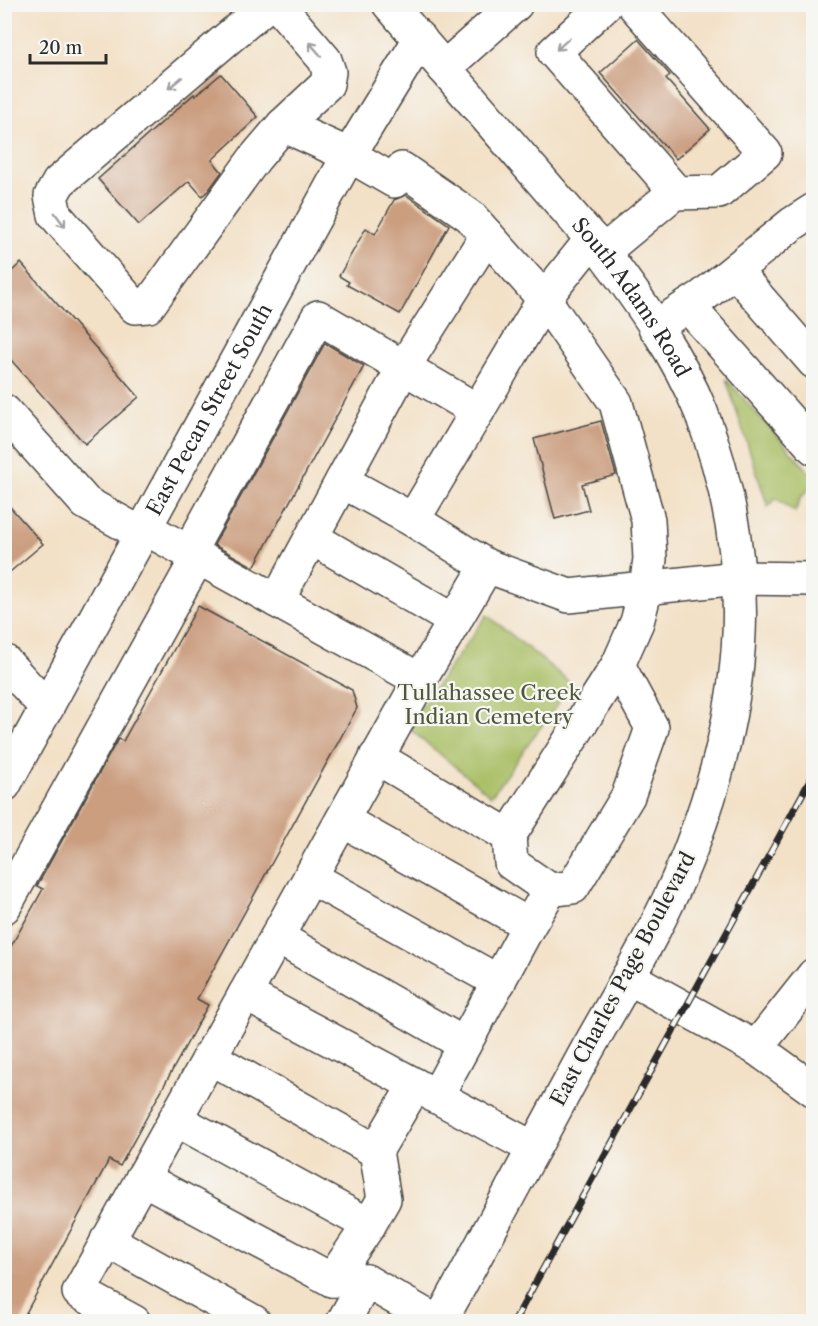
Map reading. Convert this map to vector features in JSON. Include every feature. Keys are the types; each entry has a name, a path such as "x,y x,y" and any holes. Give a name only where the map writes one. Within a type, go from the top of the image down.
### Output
{"main road":[{"path":"268,4 59,182 51,196 55,215 135,307 148,306 255,158 283,125 327,84 329,72 326,60 277,4"},
{"name":"South Adams Road","path":"389,4 598,245 626,282 677,363 695,401 714,451 733,524 738,578"},
{"path":"444,68 516,4"},
{"path":"606,4 554,52 676,192"},
{"path":"413,520 544,299 598,245 676,192 719,192 765,153 633,4"},
{"name":"East Pecan Street South","path":"4,785 349,154 420,39"},
{"path":"283,125 349,154 394,181 402,169 470,216 544,299 616,403 648,520 650,559 646,588 637,622 618,665 509,836 511,863 550,890 573,887 628,796 652,728 618,665"},
{"path":"655,327 735,272 792,224 813,210"},
{"path":"277,601 403,368 487,235"},
{"path":"735,272 813,362"},
{"path":"688,306 813,448"},
{"path":"4,907 318,317 477,411"},
{"path":"4,411 86,503 193,555 420,680"},
{"path":"342,481 413,520 487,566 569,596 738,578 813,579"},
{"path":"312,538 455,621"},
{"path":"134,1322 79,1292 376,758 487,566"},
{"name":"East Charles Page Boulevard","path":"438,1322 628,977 691,850 723,753 738,669 740,630 738,578"},
{"path":"4,662 47,708"},
{"path":"376,758 509,836"},
{"path":"342,820 529,925"},
{"path":"310,877 499,982"},
{"path":"332,1280 384,1199 376,1151 464,1044 550,890"},
{"path":"277,936 464,1044"},
{"path":"628,977 756,1048 813,1090"},
{"path":"756,1048 810,985"},
{"path":"245,994 533,1148"},
{"path":"209,1057 376,1151"},
{"path":"175,1119 369,1225"},
{"path":"142,1178 332,1280 366,1281 438,1322"},
{"path":"107,1240 254,1322"},
{"path":"343,1322 366,1281"}],"green space":[{"path":"726,379 813,476 813,484 800,499 795,512 776,498 768,507"},
{"name":"Tullahassee Creek Indian Cemetery","path":"487,615 572,684 491,796 407,727"}],"building":[{"path":"638,39 670,75 666,79 710,129 676,159 600,73"},
{"path":"221,74 258,117 212,160 222,172 208,191 202,196 189,181 139,225 98,179 194,94 195,96"},
{"path":"406,195 449,225 400,314 347,285 349,282 339,276 366,228 375,234 394,200"},
{"path":"21,263 139,397 85,444 4,352 4,278"},
{"path":"325,343 364,366 254,567 214,545"},
{"path":"601,421 616,475 582,484 589,510 555,519 534,439"},
{"path":"4,500 43,544 4,577"},
{"path":"198,606 352,690 357,708 197,999 208,1005 120,1166 109,1160 21,1322 4,1322 4,959 43,889 37,886 118,739 123,741"}],"railway":[{"path":"514,1322 814,773"}]}
